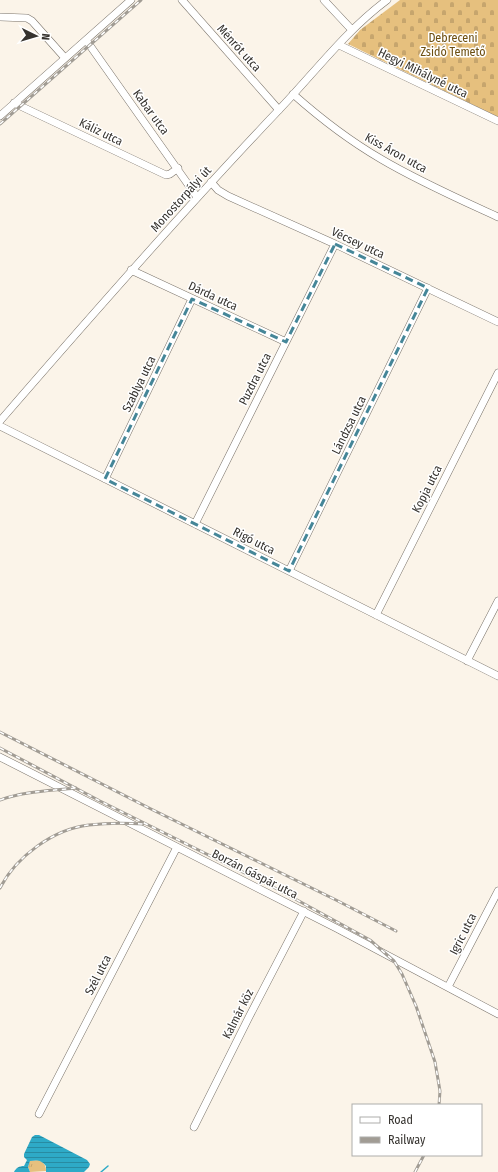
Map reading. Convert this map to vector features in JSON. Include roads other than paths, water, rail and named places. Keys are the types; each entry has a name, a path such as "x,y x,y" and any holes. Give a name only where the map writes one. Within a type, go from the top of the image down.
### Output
{"street":[{"path":"0,116 131,0"},
{"name":"Ménrót utca","path":"182,0 279,110"},
{"path":"324,0 352,30"},
{"name":"Monostorpályi út","path":"0,421 131,270 197,197 352,30 387,0"},
{"path":"0,17 27,18 32,21 65,58"},
{"name":"Kabar utca","path":"86,40 178,168 197,197"},
{"name":"Hegyi Mihályné utca","path":"339,45 498,121"},
{"name":"Kiss Áron utca","path":"293,94 355,143 382,160 442,191 498,217"},
{"name":"Káliz utca","path":"14,103 166,175 178,168"},
{"name":"Vécsey utca","path":"211,182 218,190 228,196 335,244 498,322"},
{"name":"Puzdra utca","path":"195,524 335,244"},
{"name":"Dárda utca","path":"131,270 286,342"},
{"name":"Lándzsa utca","path":"289,571 428,288"},
{"name":"Szablya utca","path":"105,479 192,299"},
{"name":"Kopja utca","path":"376,615 498,373"},
{"name":"Rigó utca","path":"0,426 498,676"},
{"path":"467,661 498,600"},
{"name":"Borzán Gáspár utca","path":"0,757 304,911 498,1014"},
{"name":"Szél utca","path":"39,1114 177,847"},
{"name":"Igric utca","path":"448,987 498,891"},
{"name":"Kalmár köz","path":"194,1127 246,1022 304,911"}],"water":[{"path":"39,1135 87,1160 90,1164 89,1167 84,1172 46,1172 46,1166 44,1164 39,1161 30,1161 28,1167 30,1172 14,1172 21,1166 24,1166 27,1160 24,1157 24,1154 32,1137"}],"waterway":[{"path":"101,1172 108,1166"}],"railway":[{"path":"0,124 141,0"},
{"path":"0,732 396,931"},
{"path":"0,748 100,801 277,889 370,940 394,961 402,974 416,1006 435,1062 440,1091 439,1104"},
{"path":"0,800 28,793 76,788"},
{"path":"0,888 7,877 26,855 37,846 62,832 89,825 116,823 143,824"},
{"path":"415,1172 423,1156"}],"park label":[{"name":"Debreceni Zsidó Temető","path":"453,45"}]}
